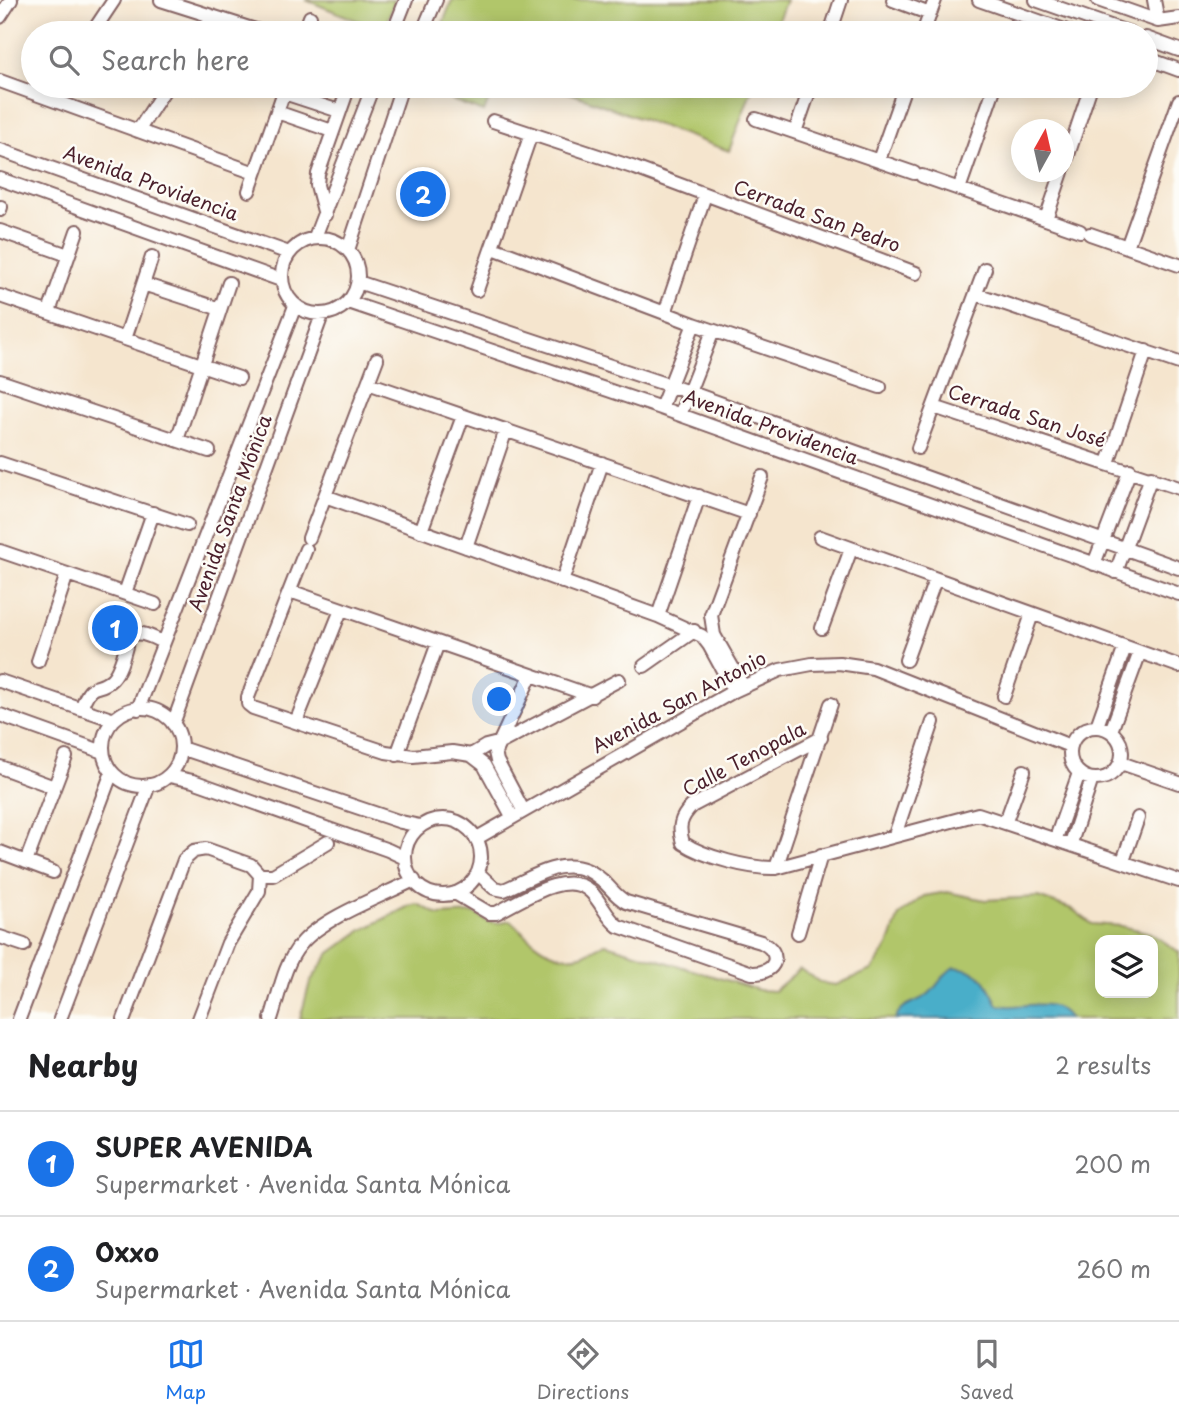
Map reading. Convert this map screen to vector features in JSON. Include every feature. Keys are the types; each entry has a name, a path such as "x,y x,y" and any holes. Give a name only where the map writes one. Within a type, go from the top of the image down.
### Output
{"street":[{"path":"0,17 11,0"},
{"path":"100,21 114,0"},
{"path":"161,0 223,21"},
{"path":"398,21 406,0"},
{"path":"427,21 436,0"},
{"path":"834,21 841,0"},
{"path":"893,0 930,14"},
{"path":"927,21 935,0"},
{"path":"979,0 1039,21"},
{"path":"1036,0 1088,21"},
{"path":"1098,0 1158,21 1179,18"},
{"path":"1154,0 1158,21"},
{"path":"1158,42 1179,50"},
{"path":"1158,62 1179,70"},
{"path":"0,81 21,89"},
{"path":"138,131 159,98"},
{"path":"249,191 281,98"},
{"path":"307,98 339,111"},
{"path":"325,215 317,185 318,174 344,98"},
{"path":"315,237 369,98"},
{"path":"348,250 398,98"},
{"path":"795,132 807,98"},
{"path":"879,160 901,98"},
{"path":"959,188 991,98"},
{"path":"1074,136 1087,98"},
{"path":"49,99 255,173"},
{"path":"1126,247 1179,102"},
{"path":"276,112 332,131"},
{"path":"756,119 1179,265"},
{"name":"Cerrada San Pedro","path":"493,121 635,168 916,273"},
{"path":"477,290 531,134"},
{"name":"Avenida Providencia","path":"0,150 289,253"},
{"path":"0,179 281,280"},
{"path":"1046,219 1059,182"},
{"name":"Cerrada San Pedro","path":"665,313 705,195"},
{"path":"0,231 68,255"},
{"path":"49,312 77,231"},
{"path":"315,237 337,242 348,250 358,269 358,282 348,302 335,311 322,314 307,312 295,306 285,293 281,280 283,265 289,253 302,241 315,237"},
{"path":"493,248 713,331 880,387"},
{"path":"125,339 152,257"},
{"name":"Cerrada San José","path":"918,448 985,269"},
{"name":"Avenida Providencia","path":"358,282 670,385 1179,568"},
{"path":"143,284 220,309"},
{"path":"177,439 229,284"},
{"path":"976,294 1179,363"},
{"path":"0,296 239,378"},
{"name":"Avenida Providencia","path":"348,302 661,408 1179,594"},
{"name":"Avenida Santa Mónica","path":"138,709 295,306"},
{"name":"Avenida Santa Mónica","path":"173,724 322,314"},
{"path":"661,408 694,324"},
{"path":"680,415 713,331"},
{"name":"Cerrada San José","path":"1108,463 1146,351"},
{"path":"377,359 248,697 248,704 253,708 397,755 452,752 471,755 485,765 518,813"},
{"path":"0,381 209,451"},
{"path":"368,383 749,514"},
{"name":"Cerrada San José","path":"934,407 1179,488"},
{"path":"421,531 463,416"},
{"path":"466,547 506,430"},
{"path":"0,463 187,525"},
{"path":"562,582 602,463"},
{"path":"1094,564 1130,470"},
{"path":"738,689 714,635 712,615 762,477"},
{"path":"1116,572 1151,477"},
{"path":"324,496 694,631 709,645 738,689"},
{"path":"658,616 699,496"},
{"path":"125,593 153,513"},
{"path":"820,537 1179,666"},
{"path":"822,628 851,549"},
{"path":"0,551 155,604"},
{"path":"38,660 67,573"},
{"path":"906,660 935,580"},
{"path":"290,591 592,696"},
{"path":"296,722 341,610"},
{"path":"1004,696 1032,614"},
{"path":"644,666 694,631"},
{"path":"81,709 86,694 92,688 109,682 115,676 129,636 139,633 163,642"},
{"path":"397,755 438,643"},
{"path":"1097,726 1125,647"},
{"path":"1111,731 1140,652"},
{"name":"Avenida San Antonio","path":"477,838 738,689 780,670 812,664 839,663 873,668 1070,746"},
{"path":"518,813 495,752 502,742 531,675"},
{"path":"471,755 486,746 502,742 618,680"},
{"path":"0,681 114,720"},
{"path":"821,738 831,704"},
{"path":"151,709 164,715 173,724 179,734 181,748 177,765 169,776 149,785 127,783 107,765 103,752 106,731 124,712 151,709"},
{"path":"0,715 103,752"},
{"path":"895,835 933,722"},
{"path":"1097,726 1111,731 1122,745 1121,763 1114,772 1104,778 1092,779 1079,773 1071,761 1070,746 1080,732 1097,726"},
{"name":"Calle Tenopala","path":"821,738 692,806 682,816 679,829 682,843 694,850 762,868 776,868 978,814 1006,821 1179,881"},
{"name":"Calle Tenopala","path":"776,868 821,738"},
{"path":"181,748 388,818 420,826"},
{"path":"26,862 66,757"},
{"path":"1121,763 1179,783"},
{"path":"0,767 54,788"},
{"path":"1006,821 1024,771"},
{"path":"19,1019 112,772"},
{"path":"1056,838 1079,773"},
{"path":"169,776 193,781 405,858"},
{"path":"1071,843 1092,779"},
{"path":"60,1019 149,785"},
{"path":"445,818 458,821 469,828 477,838 481,849 478,873 465,888 455,893 433,893 414,880 406,866 406,846 412,835 420,826 432,820 445,818"},
{"path":"1123,861 1138,818"},
{"path":"260,875 273,875 328,842"},
{"path":"124,1019 184,860 194,851 206,849 251,865 260,875 259,891 228,943 199,1019"},
{"path":"0,852 52,872"},
{"path":"798,933 821,855"},
{"path":"455,893 489,912 496,913 557,883 575,884 589,889 610,919 626,929 752,973 762,973 771,968 774,961 774,952 770,946 635,905 615,896 601,879 585,869 563,866 547,868 504,890 494,888 478,873"},
{"path":"271,1019 289,965 300,944 319,928 414,880"},
{"path":"520,883 529,897"},
{"path":"626,929 635,905"},
{"path":"0,937 24,945"}],"green space":[{"path":"306,0 395,0 387,21 358,21"},
{"path":"452,0 786,0 778,21 444,21"},
{"path":"450,98 489,98 484,112"},
{"path":"584,98 749,98 729,151"},
{"path":"947,892 985,900 1038,897 1072,909 1092,924 1121,926 1151,933 1154,935 1095,935 1095,998 1158,998 1158,938 1179,952 1179,1019 300,1019 310,982 330,953 362,930 418,904 439,915 474,913 487,921 497,923 510,920 542,947 560,955 581,955 606,944 759,990 774,991 800,969 821,983 836,985 872,970 888,946 899,915 924,896"}],"water":[{"path":"954,967 978,974 998,1005 1046,1005 1063,1011 1070,1019 895,1019 904,1007 930,993"}],"place":[{"name":"Oxxo","path":"423,194"},
{"name":"SUPER AVENIDA","path":"115,628"}]}
